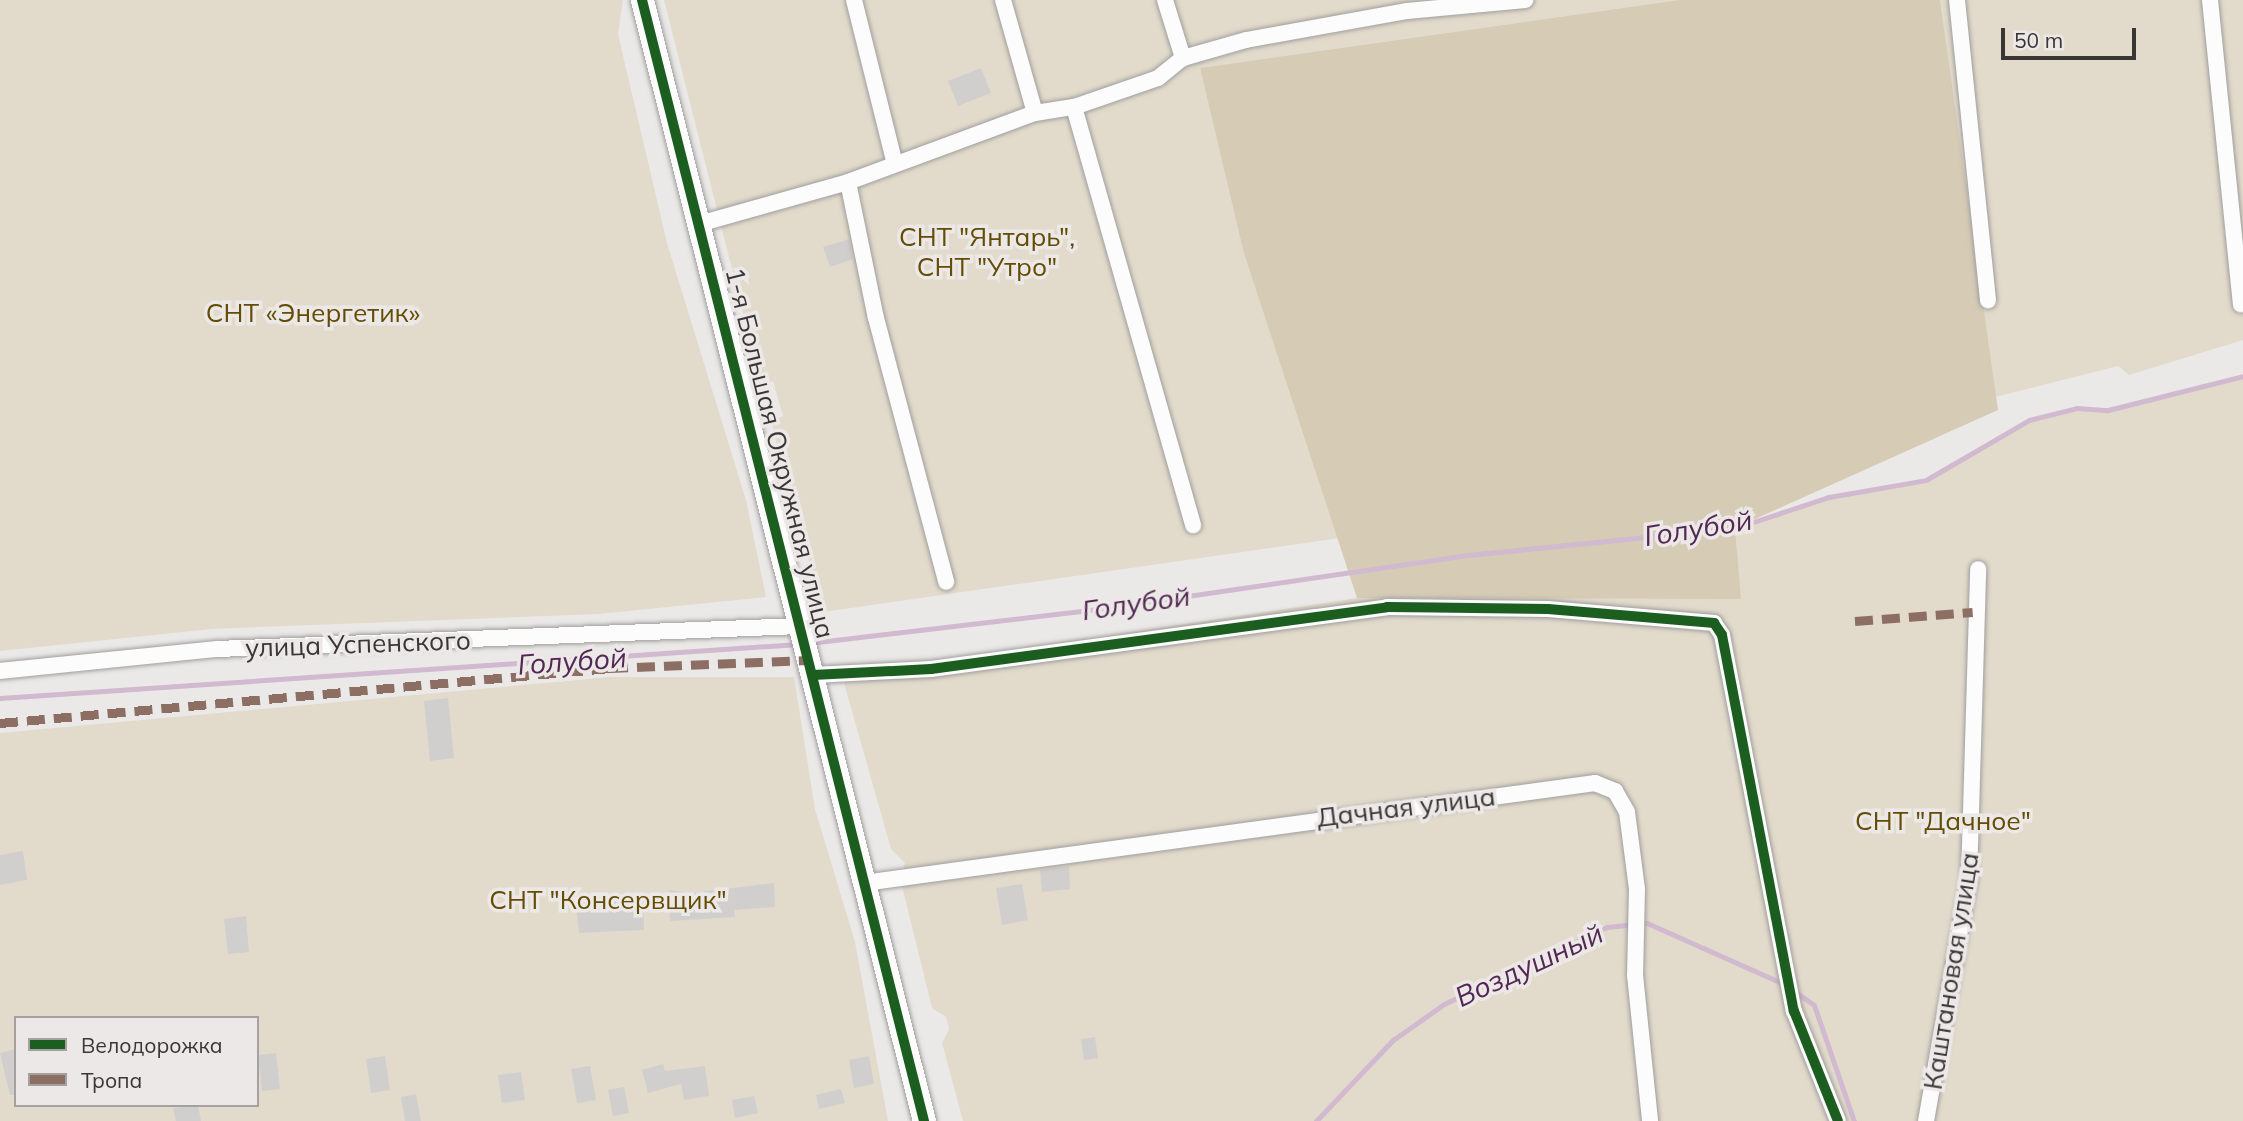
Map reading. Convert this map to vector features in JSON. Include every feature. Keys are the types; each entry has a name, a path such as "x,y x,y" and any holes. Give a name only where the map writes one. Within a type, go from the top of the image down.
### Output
{"street":[{"name":"1-я Большая Окружная улица","path":"642,0 924,1121"},
{"path":"854,0 895,164"},
{"path":"1003,0 1035,113"},
{"path":"1165,0 1183,58"},
{"path":"699,224 848,182 1035,113 1074,107 1158,78 1183,58 1309,26 1525,0"},
{"path":"1957,0 1988,300"},
{"path":"2210,0 2241,303"},
{"path":"1074,107 1193,525"},
{"path":"848,182 876,318 946,582"},
{"name":"Каштановая улица","path":"1926,1121 1969,879 1978,569"},
{"path":"811,668 931,669 1388,607 1548,609 1714,623 1722,635 1794,1012 1838,1121"},
{"name":"улица Успенского","path":"0,671 217,649 800,626"},
{"name":"Дачная улица","path":"864,883 1595,783 1615,791 1627,812 1637,888 1634,975 1650,1121"}],"green space":[{"name":"СНТ «Энергетик»","path":"0,0 623,0 618,34 667,243 746,500 766,597 599,614 212,629 0,651"},
{"name":"СНТ \"Янтарь\", СНТ \"Утро\"","path":"664,0 1679,0 1200,68 1243,250 1340,538 823,612 776,444 772,422 783,416 773,381 764,384 754,356"},
{"path":"1940,0 2243,0 2243,340 2129,375 2118,366 1995,397"},
{"name":"СНТ \"Дачное\"","path":"2243,376 2243,1121 963,1121 942,1043 949,1029 946,1017 932,1008 900,878 905,863 891,849 842,676 1357,598 1740,599 1735,528 1829,497 1926,480 2029,420 2077,408 2108,410"},
{"name":"СНТ \"Консервщик\"","path":"610,677 794,677 815,809 855,942 888,1121 0,1121 0,733"}],"shaded area":[{"path":"1679,0 1940,0 1998,410 1735,528 1741,599 1357,598 1243,250 1200,68"}],"building":[{"path":"981,68 991,93 958,106 948,81"},
{"path":"849,239 853,259 830,267 823,247"},
{"path":"448,698 454,758 430,761 424,701"},
{"path":"23,851 27,880 0,885 0,855"},
{"path":"1069,866 1070,889 1042,892 1040,870"},
{"path":"774,883 775,907 734,910 735,917 670,921 669,890 692,893"},
{"path":"1022,884 1028,920 1002,925 996,888"},
{"path":"643,899 644,930 579,933 576,903"},
{"path":"246,916 249,952 228,954 224,919"},
{"path":"1095,1037 1098,1058 1084,1060 1081,1039"},
{"path":"14,1050 14,1095 10,1095 0,1053"},
{"path":"276,1053 280,1089 262,1091 259,1055"},
{"path":"385,1056 390,1090 371,1093 366,1059"},
{"path":"869,1056 874,1084 854,1088 849,1060"},
{"path":"663,1064 665,1071 705,1066 709,1096 684,1100 681,1084 648,1093 642,1070"},
{"path":"590,1066 596,1100 577,1103 571,1069"},
{"path":"521,1072 525,1100 502,1103 498,1075"},
{"path":"624,1087 629,1113 613,1116 608,1090"},
{"path":"841,1089 845,1103 819,1109 816,1095"},
{"path":"416,1094 421,1121 405,1121 401,1097"},
{"path":"754,1096 758,1113 735,1118 732,1100"},
{"path":"198,1107 201,1121 176,1121 173,1108"}],"waterway":[{"name":"Голубой","path":"809,643 1098,609 1468,555 1735,528 1829,497 1926,480 2029,420 2077,408 2108,410 2243,376"},
{"name":"Голубой","path":"0,698 799,644"},
{"name":"Воздушный","path":"1316,1121 1393,1040 1444,1004 1607,927 1647,923 1786,985"},
{"name":"Воздушный","path":"1794,991 1814,1005 1854,1121"}],"marked path":[{"path":"1855,621 1973,612"},
{"path":"0,723 610,668 809,660"}],"cycle path":[{"path":"642,0 924,1121"},
{"path":"813,675 931,669 1387,607 1548,609 1714,623 1722,635 1794,1011 1838,1121"}]}
